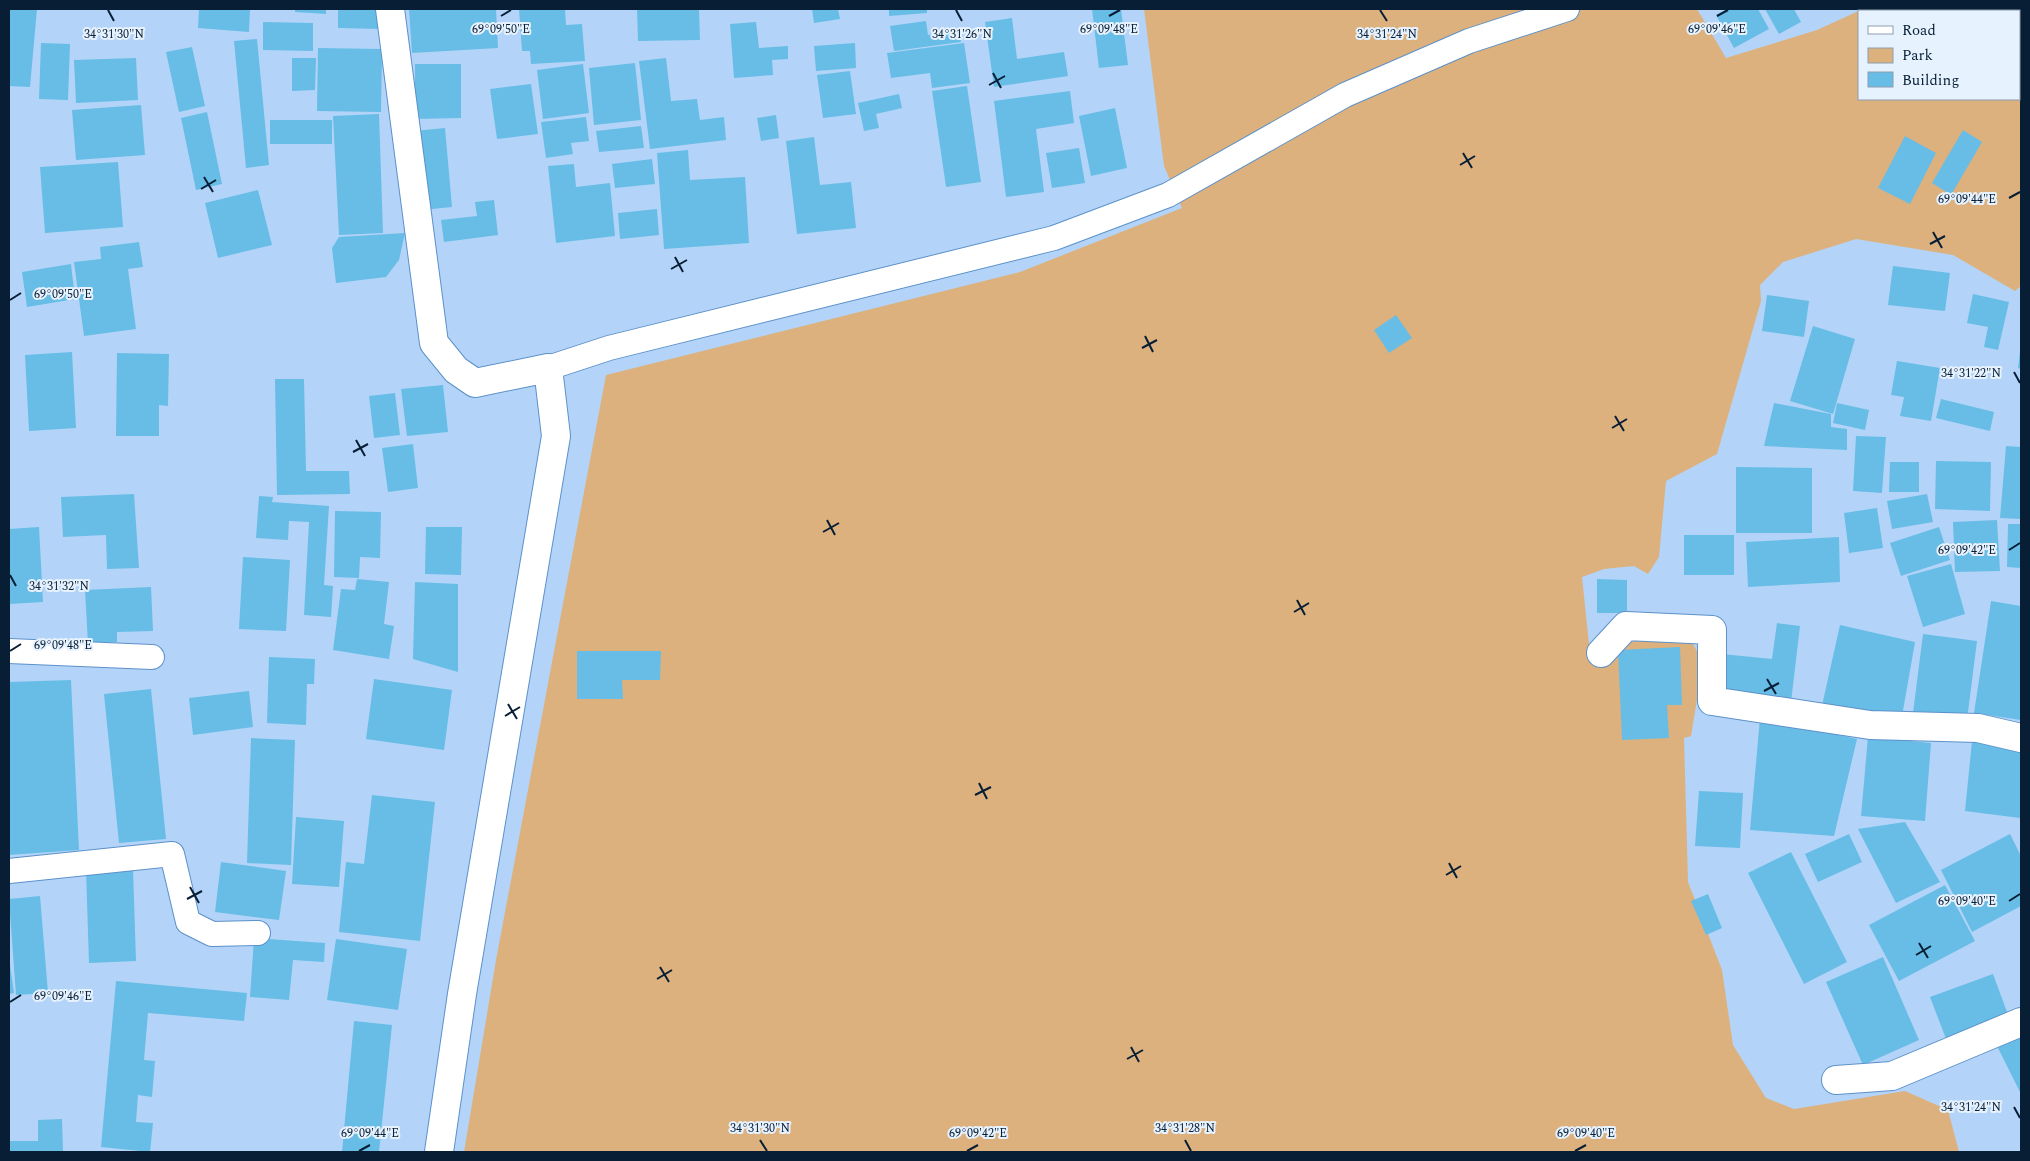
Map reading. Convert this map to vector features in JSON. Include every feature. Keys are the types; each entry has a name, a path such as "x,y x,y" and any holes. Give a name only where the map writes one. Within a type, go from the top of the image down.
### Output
{"street":[{"path":"390,9 434,343 456,370 475,383 548,368 556,436 462,994 440,1152"},
{"path":"1601,653 1626,626 1712,630 1712,701 1870,725 1978,728 2021,738"},
{"path":"1836,1080 1892,1076 2021,1022"}],"lane":[{"path":"548,368 609,348 1054,238 1168,194 1345,95 1469,41 1567,9"},
{"path":"9,651 152,656"},
{"path":"9,871 172,854 188,922 212,934 258,933"}],"green space":[{"path":"1144,9 1697,9 1726,58 1817,30 1858,11 1858,100 2020,100 2020,18 2021,286 2015,291 1953,255 1856,239 1783,262 1760,285 1761,301 1717,454 1666,481 1659,557 1648,574 1634,566 1604,569 1582,577 1589,644 1690,638 1703,663 1691,736 1684,738 1688,882 1722,970 1733,1045 1766,1098 1794,1109 1905,1091 1948,1110 1959,1152 464,1152 496,960 606,375 1020,272 1182,208 1164,166"},
{"path":"1863,9 2017,10 1861,10"}],"building":[{"path":"9,9 37,9 30,87 9,86"},
{"path":"199,9 250,9 249,32 198,28"},
{"path":"295,9 326,9 326,14 295,12"},
{"path":"338,9 380,9 380,29 338,28"},
{"path":"409,9 496,9 498,48 412,53"},
{"path":"519,9 565,9 566,25 582,24 585,61 531,64 530,51 522,51"},
{"path":"637,9 699,9 700,40 638,41"},
{"path":"812,9 838,9 840,19 814,23"},
{"path":"889,9 927,9 927,13 889,16"},
{"path":"1092,9 1121,9 1128,65 1099,68"},
{"path":"1727,9 1758,9 1769,29 1734,48 1716,15"},
{"path":"1765,9 1794,9 1801,22 1779,34"},
{"path":"1012,18 1017,59 1064,52 1068,76 994,87 985,22"},
{"path":"926,21 928,35 959,31 961,42 894,51 890,26"},
{"path":"263,22 313,23 313,51 263,50"},
{"path":"756,22 759,48 788,46 788,59 772,60 773,75 734,78 730,24"},
{"path":"257,39 269,165 246,168 234,41"},
{"path":"41,43 70,44 68,100 39,99"},
{"path":"855,43 856,68 816,71 814,46"},
{"path":"964,43 970,83 932,88 930,73 891,78 887,53"},
{"path":"192,47 205,106 179,112 166,52"},
{"path":"318,48 382,49 381,112 317,111"},
{"path":"136,58 138,100 76,103 74,60"},
{"path":"292,58 316,58 315,90 292,91"},
{"path":"666,58 671,101 697,99 700,120 724,117 726,140 650,149 639,61"},
{"path":"635,63 641,120 594,125 589,68"},
{"path":"415,64 461,64 461,118 415,119"},
{"path":"583,64 589,113 543,119 537,70"},
{"path":"850,71 856,114 823,118 817,75"},
{"path":"531,84 538,134 497,139 490,89"},
{"path":"967,86 981,182 946,187 932,91"},
{"path":"1070,91 1074,123 1036,129 1044,192 1006,197 994,101"},
{"path":"899,94 902,108 876,114 879,128 864,131 858,103"},
{"path":"141,105 145,155 76,160 72,110"},
{"path":"1115,108 1127,168 1091,176 1079,116"},
{"path":"207,112 222,184 196,190 181,118"},
{"path":"379,114 383,233 339,235 333,116"},
{"path":"776,115 779,138 761,141 757,118"},
{"path":"586,117 589,141 571,143 573,154 546,158 541,122"},
{"path":"270,120 332,120 332,144 270,144"},
{"path":"641,126 644,148 599,152 596,131"},
{"path":"445,128 452,207 422,210 414,131"},
{"path":"1963,130 1982,142 1951,195 1932,183"},
{"path":"1905,136 1936,153 1910,204 1878,188"},
{"path":"814,137 820,185 851,182 856,228 797,234 786,141"},
{"path":"1079,148 1085,183 1052,188 1046,153"},
{"path":"688,150 690,180 745,177 749,243 664,249 657,153"},
{"path":"652,159 655,184 615,188 612,164"},
{"path":"118,162 123,227 45,233 40,167"},
{"path":"574,164 576,187 610,183 615,236 556,243 548,166"},
{"path":"258,190 272,245 218,258 205,203"},
{"path":"494,200 498,235 444,242 441,220 477,216 475,202"},
{"path":"657,209 659,235 620,239 618,213"},
{"path":"405,233 399,260 386,277 336,283 332,248 339,237"},
{"path":"139,242 143,267 128,269 136,329 84,336 74,262 101,259 100,247"},
{"path":"71,264 75,299 27,307 22,272"},
{"path":"1893,266 1950,273 1945,311 1888,305"},
{"path":"1973,294 2009,302 1998,350 1984,347 1988,327 1967,323"},
{"path":"1767,295 1809,301 1804,337 1762,331"},
{"path":"1396,315 1412,338 1389,353 1374,330"},
{"path":"1813,326 1855,339 1833,414 1790,401"},
{"path":"2021,351 2021,369 2018,368"},
{"path":"72,352 76,428 29,431 25,355"},
{"path":"117,353 169,354 168,406 159,405 159,436 116,436"},
{"path":"1897,361 1940,368 1931,421 1900,416 1904,397 1891,395"},
{"path":"275,379 304,379 306,471 349,471 350,494 277,495"},
{"path":"443,385 448,432 407,436 401,389"},
{"path":"395,393 400,435 374,438 369,396"},
{"path":"1941,399 1994,412 1990,431 1936,418"},
{"path":"1774,403 1831,414 1831,427 1847,429 1847,450 1764,446"},
{"path":"1837,403 1869,410 1865,430 1833,423"},
{"path":"1856,436 1886,437 1882,493 1853,491"},
{"path":"413,444 418,488 388,492 382,448"},
{"path":"2006,446 2021,447 2021,519 2000,518"},
{"path":"1936,461 1991,462 1990,511 1935,509"},
{"path":"1890,462 1919,462 1919,492 1889,492"},
{"path":"1736,467 1812,468 1812,533 1736,533"},
{"path":"134,494 139,568 107,569 106,535 63,537 61,497"},
{"path":"1927,494 1933,522 1892,529 1887,501"},
{"path":"259,496 273,497 272,502 329,506 324,585 333,586 331,617 304,615 309,522 289,521 288,540 256,538"},
{"path":"1877,508 1883,548 1849,553 1844,513"},
{"path":"335,511 381,512 380,558 360,557 359,578 334,577"},
{"path":"1997,520 2000,571 1955,572 1953,522"},
{"path":"2008,524 2021,524 2021,568 2007,567"},
{"path":"39,527 43,602 9,604 9,529"},
{"path":"426,527 462,527 461,575 425,574"},
{"path":"1939,527 1950,560 1901,576 1890,543"},
{"path":"1684,535 1734,535 1734,575 1684,575"},
{"path":"1839,537 1840,582 1748,587 1746,542"},
{"path":"243,557 290,560 286,631 239,629"},
{"path":"1951,564 1965,614 1923,627 1907,576"},
{"path":"357,579 389,582 384,624 394,626 389,659 333,650 341,589 355,590"},
{"path":"1597,579 1627,580 1627,613 1597,613"},
{"path":"415,582 458,584 458,672 413,659"},
{"path":"151,587 153,631 117,632 117,642 88,644 85,590"},
{"path":"1991,601 2021,606 2021,720 1974,713"},
{"path":"1777,623 1800,626 1791,702 1718,693 1722,654 1772,659"},
{"path":"1840,625 1915,642 1901,722 1821,710"},
{"path":"1923,634 1977,641 1967,720 1913,713"},
{"path":"1680,647 1682,705 1667,705 1669,738 1622,740 1618,650"},
{"path":"577,651 661,651 660,680 622,680 623,699 577,699"},
{"path":"269,657 315,659 314,684 307,684 306,725 267,723"},
{"path":"374,679 452,690 444,750 366,739"},
{"path":"71,680 79,850 9,855 9,682"},
{"path":"151,689 166,839 119,843 104,694"},
{"path":"249,691 253,727 193,735 189,698"},
{"path":"1760,718 1857,739 1834,836 1750,830"},
{"path":"1868,737 1931,743 1925,821 1861,816"},
{"path":"251,738 295,740 291,865 247,863"},
{"path":"1972,741 2021,747 2020,818 1965,811"},
{"path":"1699,791 1743,793 1740,848 1695,846"},
{"path":"372,795 435,802 420,941 339,932 346,862 364,864"},
{"path":"296,817 344,821 339,887 292,884"},
{"path":"1905,822 1940,882 1896,903 1858,829"},
{"path":"1849,834 1862,862 1818,882 1805,854"},
{"path":"2010,834 2021,856 2021,906 1972,932 1941,870"},
{"path":"1791,852 1847,962 1804,984 1748,873"},
{"path":"221,862 286,871 279,920 215,912"},
{"path":"133,869 136,961 89,963 86,870"},
{"path":"1945,885 1975,941 1899,981 1869,925"},
{"path":"1708,894 1722,928 1706,935 1691,901"},
{"path":"40,896 48,993 16,995 9,899"},
{"path":"254,938 325,943 324,962 293,960 289,1000 250,997"},
{"path":"336,939 407,949 398,1010 327,1000"},
{"path":"1883,957 1919,1040 1863,1065 1826,982"},
{"path":"9,958 14,993 9,994"},
{"path":"1993,974 2010,1020 1948,1044 1930,997"},
{"path":"116,981 247,993 244,1021 148,1013 144,1060 155,1061 152,1097 138,1095 136,1122 153,1123 150,1152 101,1147"},
{"path":"354,1021 392,1025 379,1152 342,1152"},
{"path":"2021,1028 2021,1094 1993,1038"},
{"path":"62,1119 63,1152 9,1152 9,1141 38,1141 38,1120"}]}
